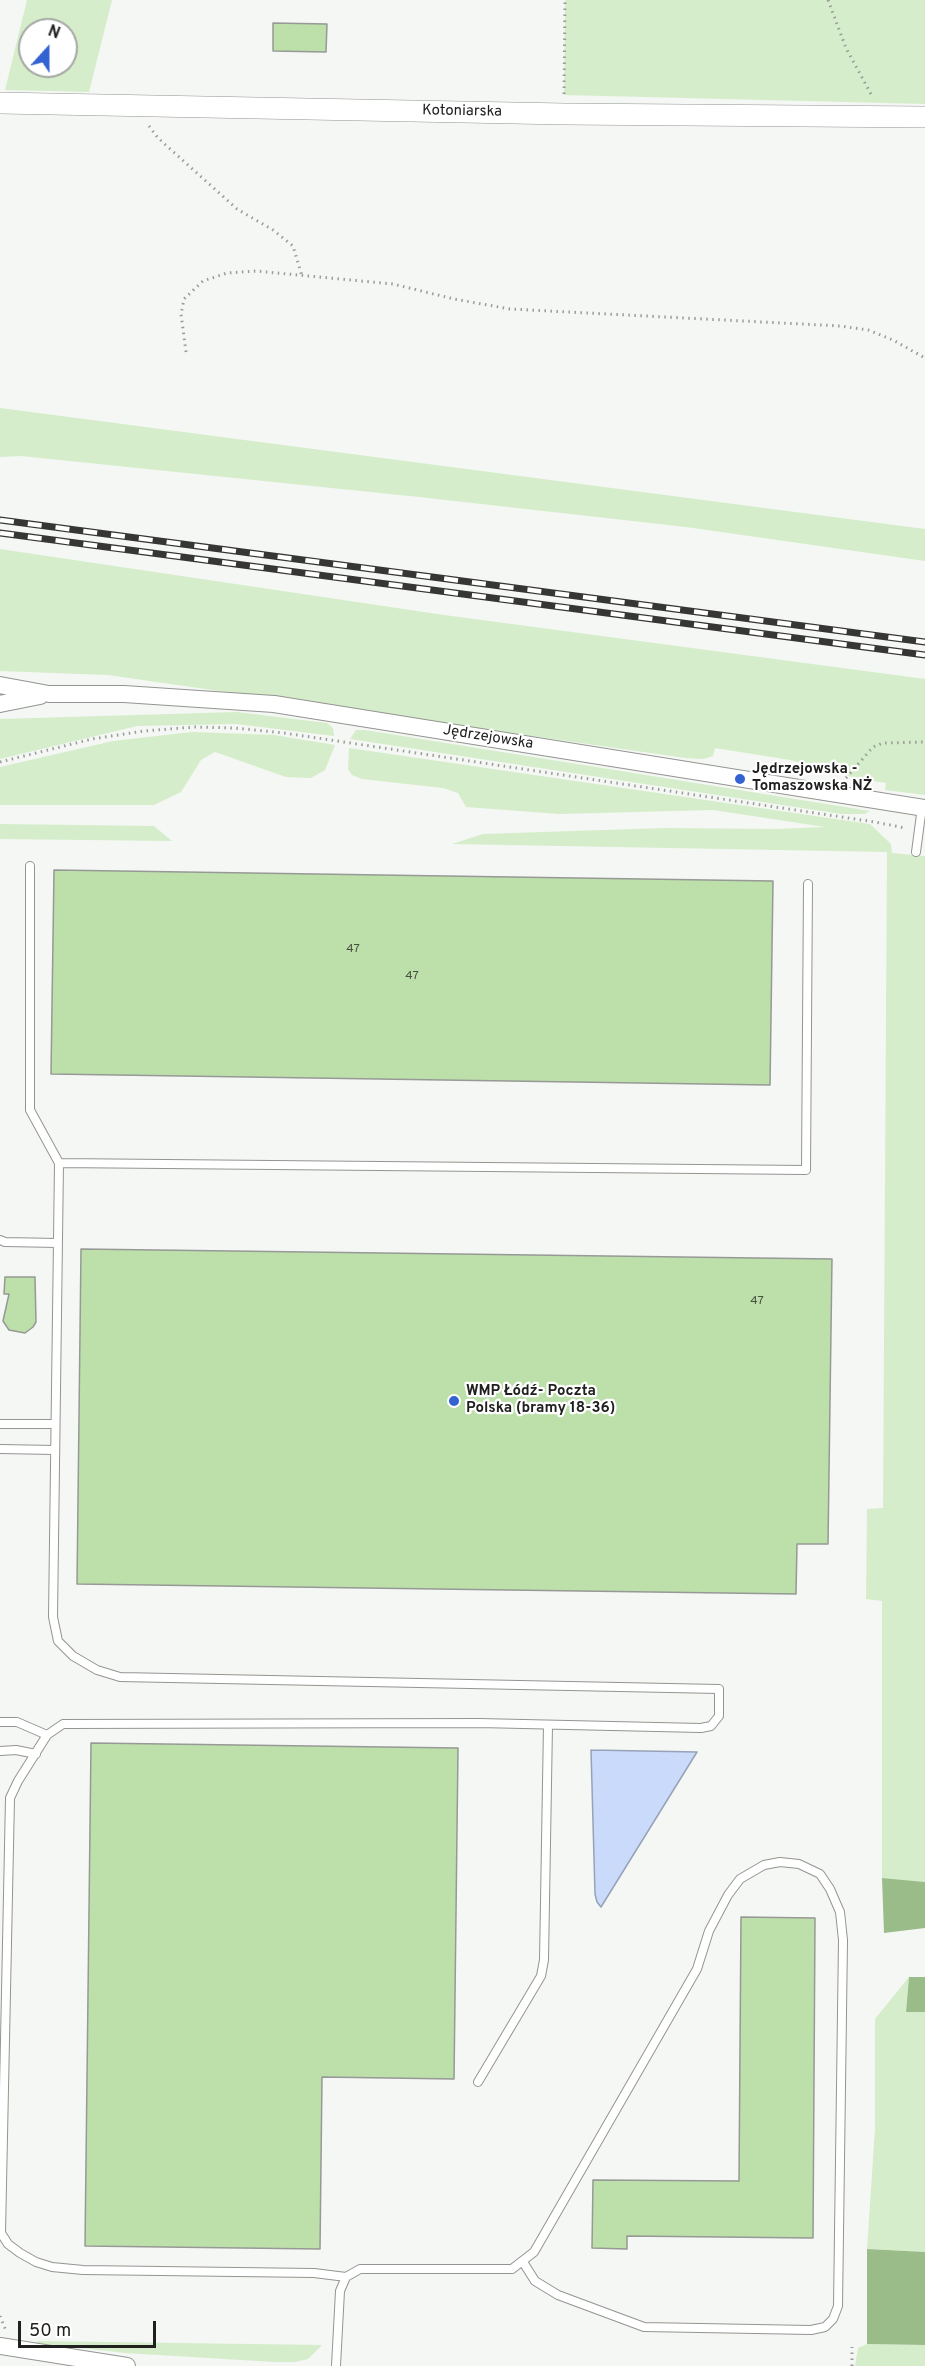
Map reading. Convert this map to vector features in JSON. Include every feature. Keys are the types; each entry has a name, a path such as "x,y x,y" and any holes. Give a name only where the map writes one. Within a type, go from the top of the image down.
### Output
{"street":[{"name":"Kotoniarska","path":"0,103 565,114 925,117"},
{"name":"Jędrzejowska","path":"0,685 49,694 134,695 274,704 924,808"},
{"name":"Jędrzejowska","path":"0,704 49,694"},
{"path":"3,2341 127,2366"}],"lane":[{"path":"916,852 924,808"},
{"path":"30,866 30,1110 59,1163 52,1617 58,1641 73,1656 97,1670 120,1677 719,1689 719,1716 711,1726 700,1728 548,1725 63,1724 47,1735 10,1798 1,2233 8,2244 20,2253 36,2262 52,2267 95,2270 314,2273 346,2277 360,2269 513,2269 534,2252 697,1969 709,1931 740,1878 764,1865 780,1862 799,1864 820,1874 831,1889 840,1912 843,1940 838,2306 833,2319 825,2327 811,2330 644,2326 558,2295 535,2281 522,2262"},
{"path":"59,1163 806,1170 808,884"},
{"path":"0,1240 58,1243"},
{"path":"0,1424 55,1424"},
{"path":"0,1449 55,1450"},
{"path":"0,1722 17,1722 47,1735"},
{"path":"478,2082 541,1976 544,1960 548,1725"},
{"path":"0,1751 16,1750 36,1754"},
{"path":"336,2366 340,2291 346,2277"}],"path":[{"path":"565,0 565,114"},
{"path":"828,0 846,48 884,117"},
{"path":"133,106 158,138 237,209 273,230 293,246 298,255 302,276"},
{"path":"186,352 181,314 184,299 203,281 227,273 256,271 393,284 454,299 510,309 840,326 876,333 925,358"},
{"path":"0,762 92,739 195,728 235,728 295,735 919,830"},
{"path":"845,779 873,747 884,743 925,742"},
{"path":"0,2316 6,2328 3,2341"},
{"path":"852,2347 852,2366"}],"green space":[{"path":"27,0 112,0 89,92 5,90 18,37 18,78 78,78 78,18 23,18"},
{"path":"565,0 925,0 925,104 564,95"},
{"path":"0,408 925,529 925,561 686,527 21,456 0,457"},
{"path":"0,549 444,615 925,679 925,795 885,790 886,783 860,779 790,760 715,748 713,756 703,759 685,758 108,675 0,671"},
{"path":"237,712 327,723 333,728 334,736 236,724 137,726 0,759 0,719"},
{"path":"356,730 870,811 864,814 841,814 350,739"},
{"path":"192,732 274,735 335,745 325,770 311,778 286,777 215,752 201,760 181,792 154,805 0,805 0,767 113,741"},
{"path":"349,748 870,824 891,844 892,853 925,856 925,1882 882,1878 882,1601 866,1599 867,1509 883,1508 887,852 452,844 483,834 664,828 825,827 713,810 559,814 466,807 458,793 443,788 362,779 352,775 348,769"},
{"path":"0,824 154,826 172,841 0,839"},
{"path":"882,1878 925,1882 925,1928 884,1933"},
{"path":"909,1977 906,2012 925,2012 925,2252 867,2249 875,2129 875,2019"},
{"path":"909,1977 925,1977 925,2012 906,2012"},
{"path":"867,2249 925,2252 925,2345 867,2344"},
{"path":"37,2341 322,2345 308,2359 295,2362 275,2362 125,2353 37,2343"},
{"path":"867,2344 925,2345 925,2366 855,2366 858,2348"}],"water":[{"path":"591,1750 697,1752 601,1907 595,1894"}],"building":[{"path":"273,23 327,24 326,52 273,51"},
{"path":"54,870 773,881 770,1085 51,1074"},
{"name":"WMP Łódź- Poczta Polska (bramy 18-36)","path":"81,1249 832,1259 828,1544 797,1544 796,1594 77,1584"},
{"path":"5,1277 35,1277 36,1322 25,1333 9,1330 3,1321 9,1294 4,1294"},
{"path":"91,1743 458,1748 454,2079 322,2077 320,2249 85,2246"},
{"path":"741,1917 815,1918 813,2238 627,2236 627,2249 592,2248 593,2180 739,2181"}],"railway":[{"path":"0,520 925,642"},
{"path":"0,533 925,655"}],"place":[{"name":"Jędrzejowska - Tomaszowska NŻ","path":"740,779"},
{"name":"WMP Łódź- Poczta Polska (bramy 18-36)","path":"454,1401"}]}
